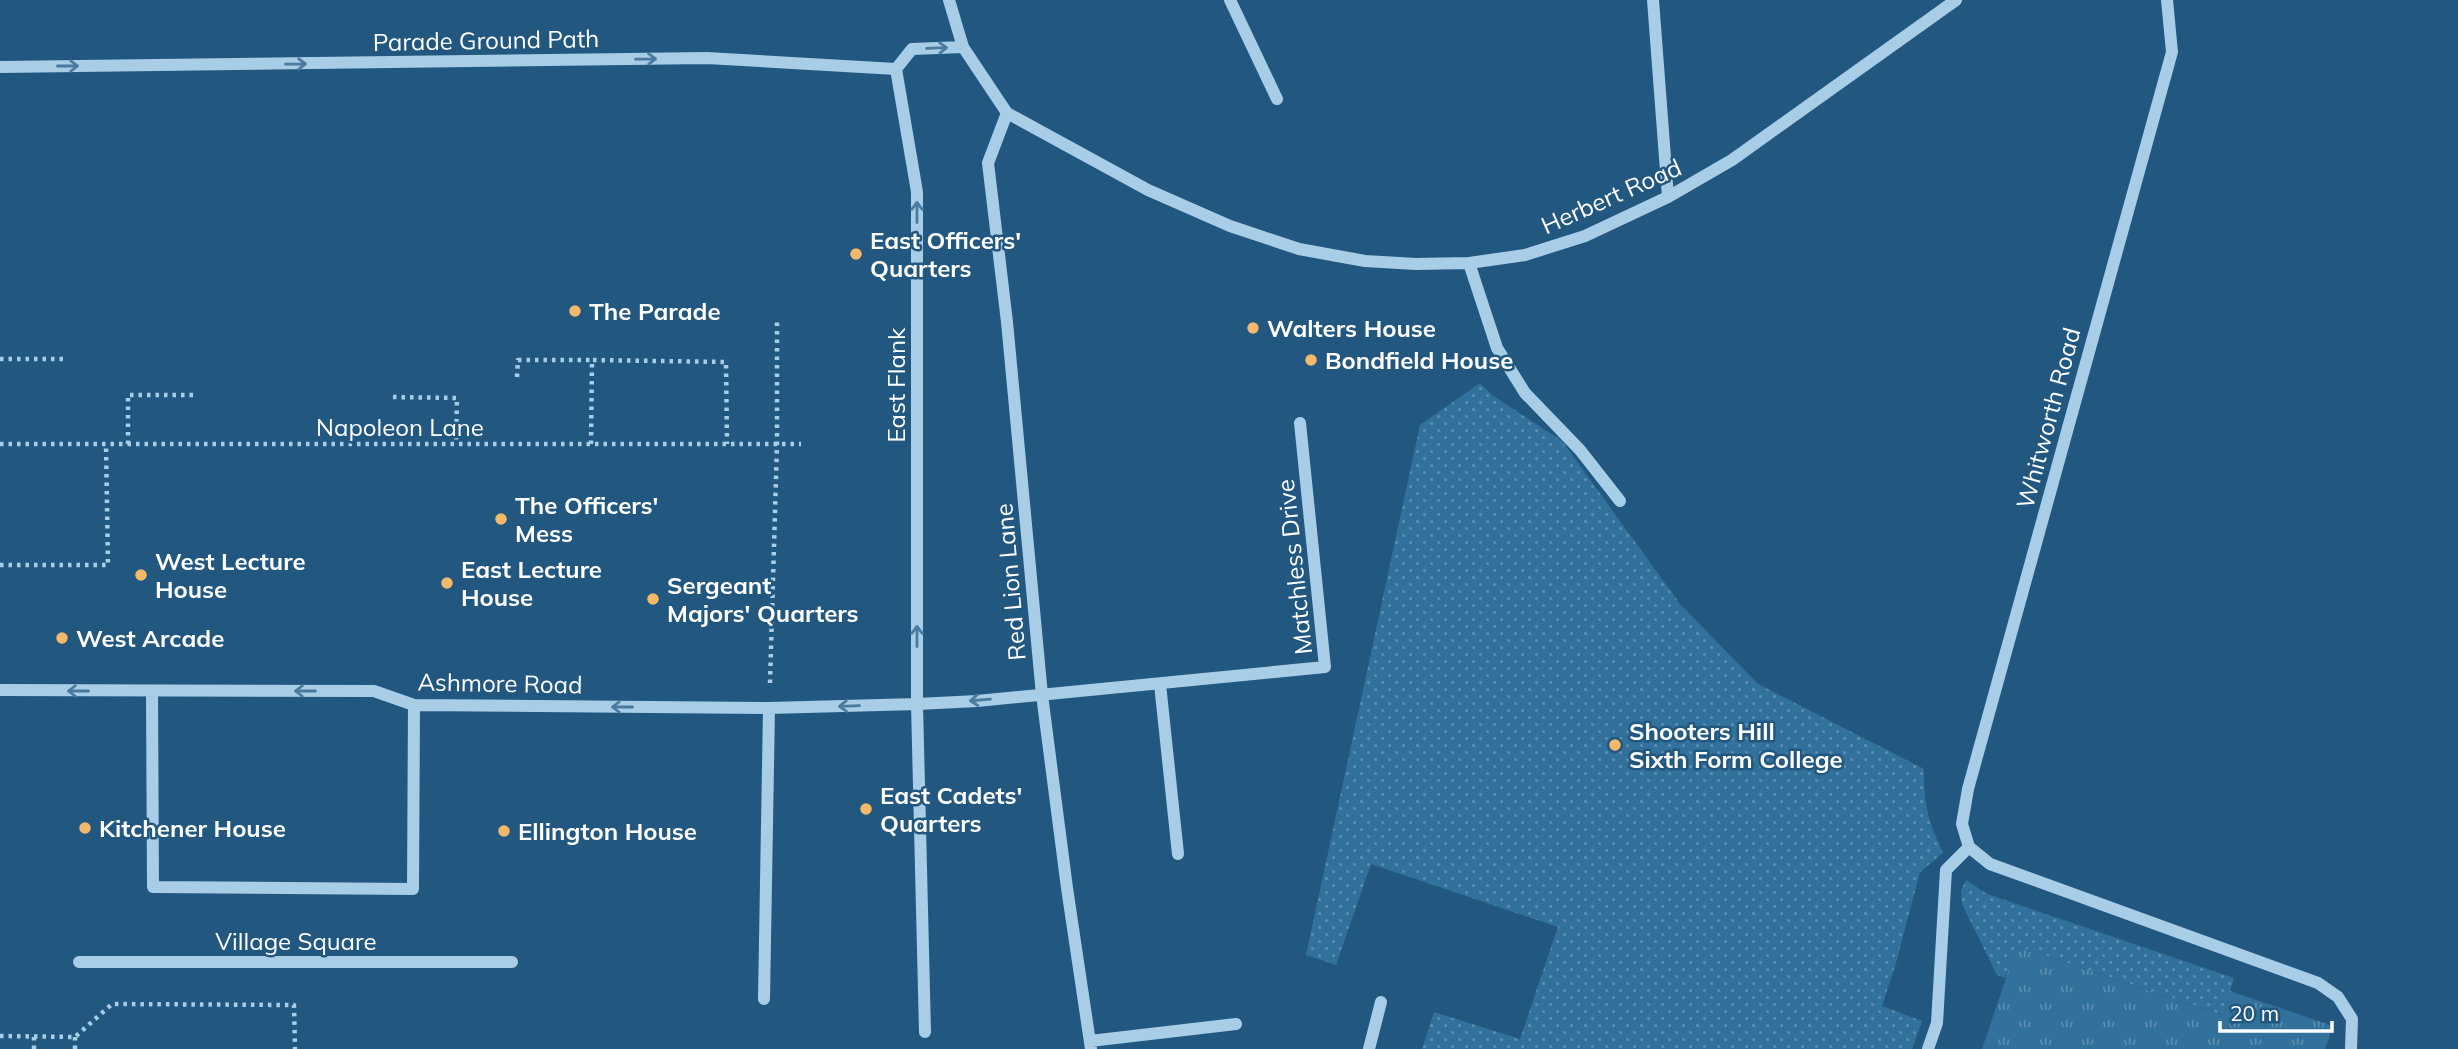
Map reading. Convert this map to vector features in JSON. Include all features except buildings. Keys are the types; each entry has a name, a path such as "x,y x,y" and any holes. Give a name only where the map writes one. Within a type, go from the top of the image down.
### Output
{"street":[{"path":"949,0 963,47 1007,113"},
{"path":"1230,0 1278,99"},
{"path":"1653,0 1668,197"},
{"name":"Herbert Road","path":"1007,113 1148,190 1230,226 1299,249 1365,261 1469,263 1525,255 1561,244 1585,236 1668,197 1732,160 1956,0"},
{"name":"Whitworth Road","path":"1969,847 1962,824 1968,789 2172,52 2167,0"},
{"path":"896,69 912,49 963,47"},
{"name":"Parade Ground Path","path":"0,66 707,58 896,69"},
{"name":"East Flank","path":"896,69 917,192 918,704 925,1032"},
{"name":"Red Lion Lane","path":"1007,113 988,163 1008,336 1042,695 1091,1045"},
{"path":"1469,263 1497,348 1525,393 1580,450 1620,501"},
{"name":"Matchless Drive","path":"918,704 1042,695 1325,667 1300,424"},
{"path":"1160,684 1178,854"},
{"name":"Ashmore Road","path":"0,690 374,691 415,705 769,708 918,704"},
{"path":"152,691 153,887 413,889 415,705"},
{"path":"764,999 769,708"},
{"path":"1928,1049 1937,1023 1946,870 1969,847 1990,864 2318,983 2338,997 2352,1019 2351,1049"},
{"name":"Village Square","path":"79,962 512,962"},
{"path":"1369,1049 1381,1002"},
{"path":"1091,1045 1236,1024"}],"path":[{"path":"769,708 777,444 777,321"},
{"path":"0,359 64,359"},
{"path":"517,377 518,360 726,362 727,444"},
{"path":"591,444 592,360"},
{"path":"128,444 128,395 194,395"},
{"path":"393,397 457,398 456,444"},
{"name":"Napoleon Lane","path":"0,444 801,444"},
{"path":"0,565 108,565 106,444"},
{"path":"0,1036 75,1037 112,1004 295,1006 295,1049"},
{"path":"34,1036 34,1049"},
{"path":"75,1037 75,1049"}],"green space":[{"name":"Shooters Hill Sixth Form College","path":"1480,383 1492,395 1562,441 1680,604 1758,684 1924,769 1928,813 1943,853 1920,872 1882,1006 1922,1021 1912,1049 1422,1049 1434,1012 1520,1039 1558,927 1371,864 1336,965 1306,955 1420,425"},
{"path":"1966,880 1987,894 2234,978 2223,1015 2017,946 2006,978 1997,975 1962,904 1961,891"},
{"path":"2017,946 2222,1015 2230,991 2333,1026 2325,1049 1982,1049"}],"place":[{"name":"East Officers' Quarters","path":"856,254"},
{"name":"The Parade","path":"575,311"},
{"name":"Walters House","path":"1253,328"},
{"name":"Bondfield House","path":"1311,360"},
{"name":"The Officers' Mess","path":"501,519"},
{"name":"West Lecture House","path":"141,575"},
{"name":"East Lecture House","path":"447,583"},
{"name":"Sergeant Majors' Quarters","path":"653,599"},
{"name":"West Arcade","path":"62,638"},
{"name":"Shooters Hill Sixth Form College","path":"1615,745"},
{"name":"East Cadets' Quarters","path":"866,809"},
{"name":"Kitchener House","path":"85,828"},
{"name":"Ellington House","path":"504,831"}]}
